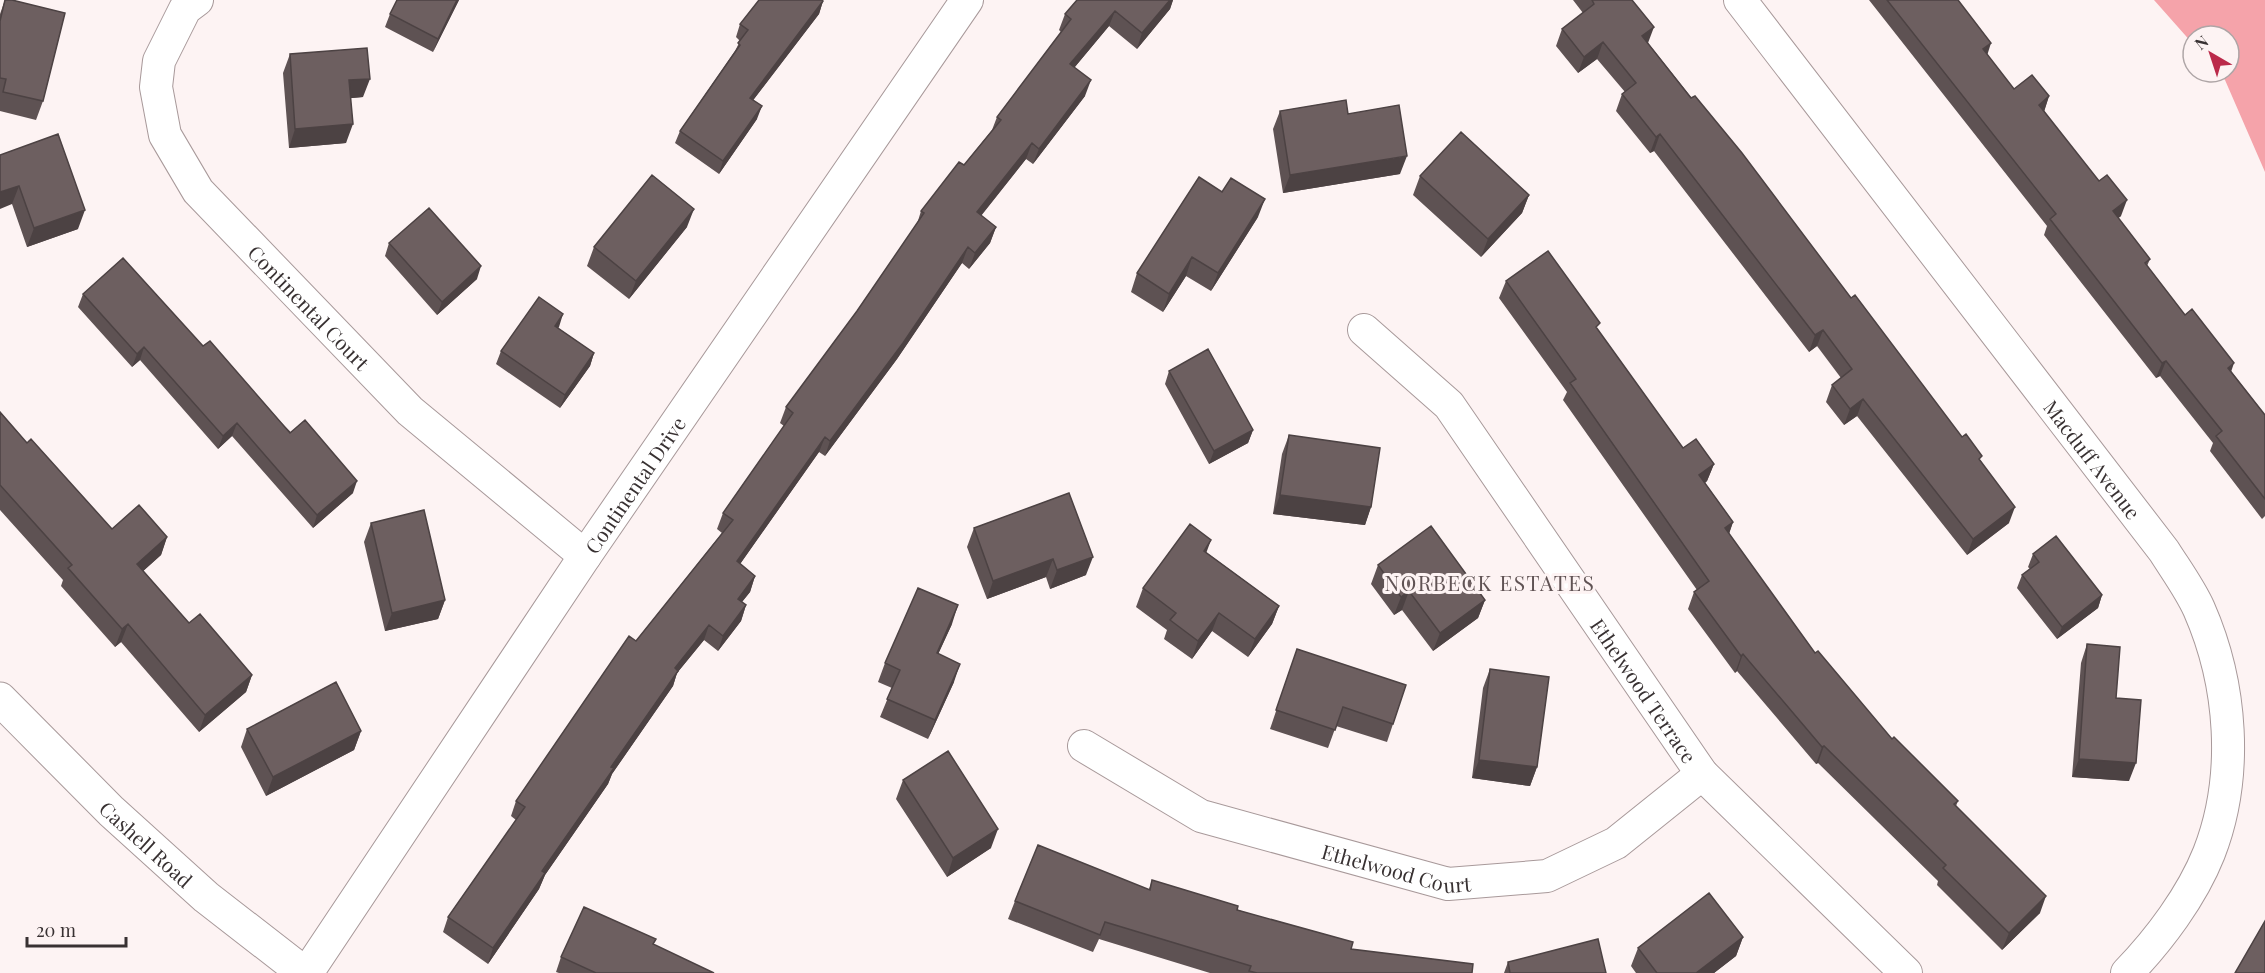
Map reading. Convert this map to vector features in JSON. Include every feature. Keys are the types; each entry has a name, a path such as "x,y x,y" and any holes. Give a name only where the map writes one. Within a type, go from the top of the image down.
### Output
{"street":[{"name":"Continental Court","path":"197,0 185,9 159,61 156,87 165,135 198,191 410,411 585,556"},
{"name":"Continental Drive","path":"305,973 585,556 968,0"},
{"name":"Macduff Avenue","path":"1740,0 2164,551 2199,609 2218,663 2228,722 2227,782 2209,853 2184,900 2143,957 2127,973"},
{"name":"Ethelwood Terrace","path":"1364,330 1449,405 1702,774 1906,973"},
{"name":"Cashell Road","path":"0,699 111,811 198,890 305,973"},
{"name":"Ethelwood Court","path":"1084,746 1201,816 1448,884 1547,876 1616,843 1702,774"}],"shaded area":[{"path":"2154,0 2265,0 2265,172 2227,84 2241,84 2241,24 2181,24 2181,30"}],"building":[{"path":"5,0 65,13 43,101 3,92 6,79 0,78 0,21"},
{"path":"397,0 457,0 438,39 390,14"},
{"path":"759,0 823,1 750,98 762,106 723,161 680,131 740,45 738,43 748,30 740,24"},
{"path":"1077,0 1170,0 1142,33 1115,11 1070,64 1091,80 1039,149 1032,143 977,212 996,227 975,253 968,247 903,343 830,441 825,437 737,561 755,576 738,599 746,605 723,636 709,625 675,668 678,671 611,767 614,768 542,871 545,873 493,948 448,917 525,807 516,801 629,636 636,641 733,520 723,513 793,413 786,407 857,311 924,213 921,211 959,162 964,165 1001,120 997,117 1071,19 1065,14"},
{"path":"1592,0 1632,0 1654,27 1642,36 1691,98 1695,96 1742,153 1851,298 1855,295 1962,437 1966,434 1982,456 1979,459 2015,507 1973,539 1863,399 1850,409 1832,385 1852,369 1823,330 1815,335 1660,134 1656,137 1622,94 1636,83 1603,42 1584,57 1562,29 1594,4"},
{"path":"1887,0 1958,0 1991,43 1983,49 2014,89 2032,75 2049,96 2039,105 2099,181 2107,175 2127,200 2113,211 2150,259 2145,263 2185,315 2192,309 2234,363 2228,368 2265,415 2265,499 2216,436 2222,431 2166,361 2162,363 2050,219 2056,214"},
{"path":"367,48 370,79 349,80 353,124 295,129 290,54"},
{"path":"1346,100 1348,114 1399,105 1407,156 1290,175 1280,111"},
{"path":"1461,132 1529,195 1488,239 1420,176"},
{"path":"58,134 85,210 34,228 19,186 0,192 0,155"},
{"path":"652,175 694,209 636,281 594,247"},
{"path":"1199,177 1222,192 1231,178 1265,199 1218,273 1192,257 1169,294 1137,273"},
{"path":"429,208 481,266 442,302 389,243"},
{"path":"1548,251 1600,323 1596,327 1683,448 1696,439 1714,464 1699,475 1733,522 1725,528 1815,653 1818,651 1892,739 1894,737 1958,801 1954,804 2046,896 2009,933 1943,868 1946,865 1824,746 1822,747 1743,654 1741,656 1694,592 1709,581 1570,383 1576,379 1506,281"},
{"path":"123,258 203,346 210,341 290,433 305,420 357,481 317,515 237,423 223,436 144,347 137,354 83,294"},
{"path":"539,297 563,314 555,326 594,353 565,395 501,351"},
{"path":"1208,349 1253,430 1214,451 1169,371"},
{"path":"0,412 27,443 31,439 112,529 139,505 167,537 137,564 189,623 200,614 252,675 205,715 128,624 122,629 68,568 72,565 0,485"},
{"path":"1289,435 1380,448 1371,507 1280,495"},
{"path":"1069,493 1093,557 1057,570 1053,559 993,581 974,528"},
{"path":"424,510 445,600 392,613 371,523"},
{"path":"1190,524 1211,540 1204,551 1279,606 1255,639 1219,613 1198,641 1170,620 1176,613 1143,588"},
{"path":"1431,526 1485,600 1440,633 1409,591 1401,597 1378,565"},
{"path":"2056,536 2102,595 2062,627 2022,575 2039,562 2033,554"},
{"path":"918,588 958,605 937,653 960,664 935,720 887,699 900,670 885,663"},
{"path":"2087,644 2120,647 2116,698 2141,700 2136,763 2079,759"},
{"path":"1297,649 1406,685 1393,724 1343,707 1335,730 1276,710"},
{"path":"1490,669 1549,677 1537,767 1479,760"},
{"path":"336,682 361,731 273,777 247,729"},
{"path":"948,751 998,829 953,858 903,780"},
{"path":"1038,845 1150,890 1152,880 1238,906 1237,910 1353,942 1351,949 1473,964 1472,973 1257,973 1249,971 1251,966 1105,922 1100,935 1015,901"},
{"path":"1709,893 1743,937 1696,973 1657,973 1638,948"},
{"path":"584,907 656,939 653,944 714,973 596,973 561,957"},
{"path":"2265,921 2265,973 2235,973"},
{"path":"1598,939 1606,973 1510,973 1508,962"}],"district":[{"name":"NORBECK ESTATES","path":"1490,582"}]}
